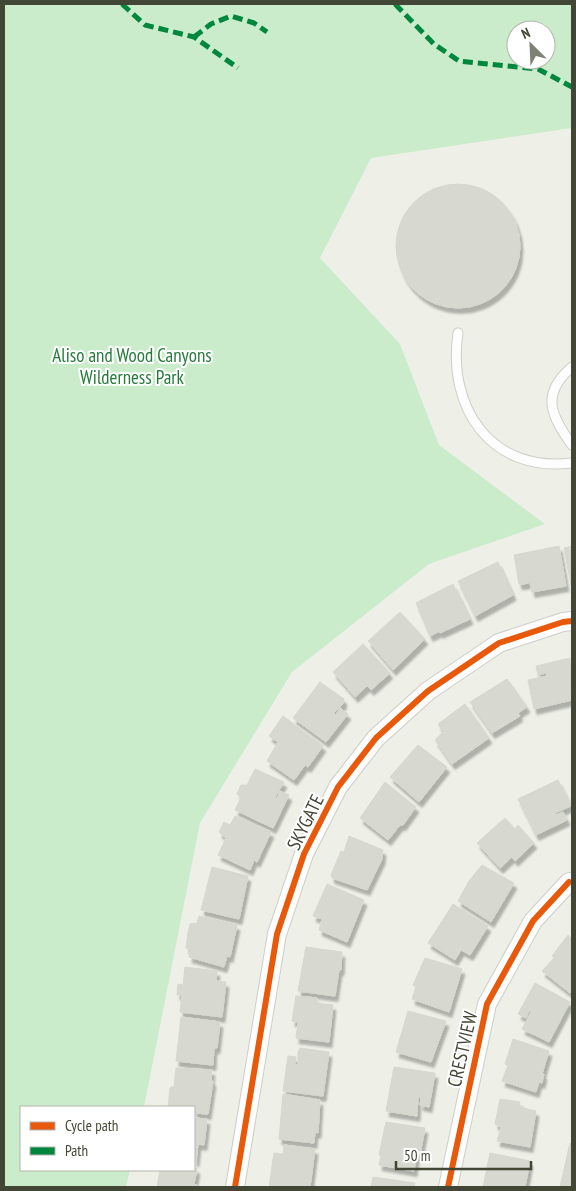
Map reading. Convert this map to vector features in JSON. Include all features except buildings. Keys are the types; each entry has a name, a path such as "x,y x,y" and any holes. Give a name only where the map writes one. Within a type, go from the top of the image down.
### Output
{"street":[{"name":"SKYGATE","path":"235,1187 277,934 304,854 338,787 376,738 428,691 499,643 563,622 572,621"},
{"name":"CRESTVIEW","path":"448,1187 487,1004 533,921 569,882"}],"lane":[{"path":"458,333 456,373 462,400 471,420 483,435 515,455 536,462 558,465 572,463"},
{"path":"572,367 560,377 553,391 551,406 557,423 572,446"}],"green space":[{"name":"Aliso and Wood Canyons Wilderness Park","path":"4,4 572,4 572,128 371,158 320,258 400,344 439,445 545,524 429,564 292,672 200,823 144,1106 20,1106 20,1171 130,1171 126,1187 4,1187"}],"marked path":[{"path":"122,4 145,25 194,37 238,68"},
{"path":"395,4 434,44 459,61 538,69 572,87"},
{"path":"194,37 211,24 231,16 254,23 267,32"}],"cycle path":[{"path":"235,1187 277,934 304,854 338,787 376,738 428,691 499,643 563,622 572,621"},
{"path":"448,1187 487,1004 533,921 569,882"}]}
